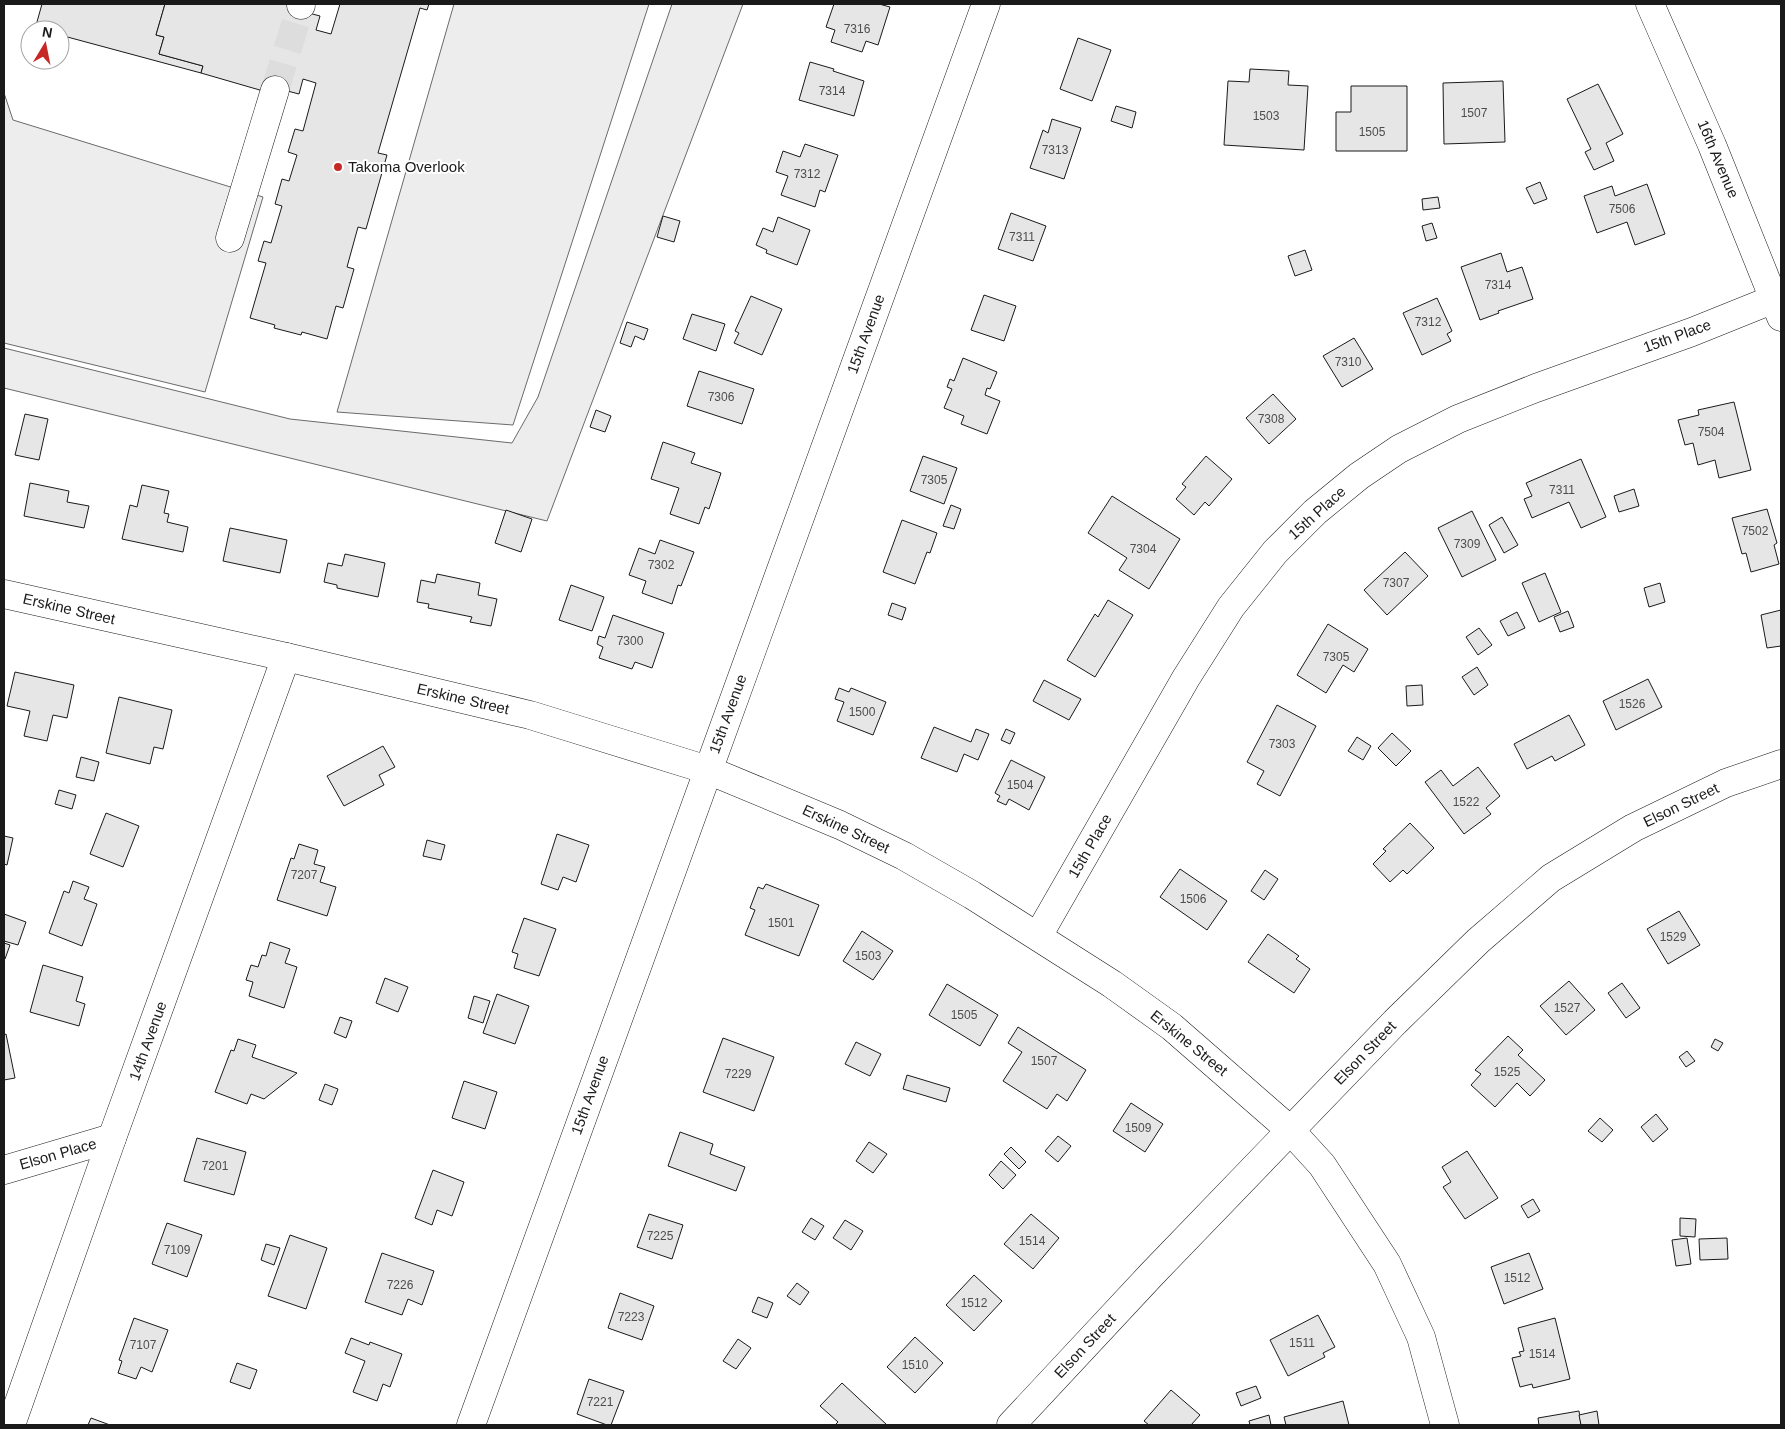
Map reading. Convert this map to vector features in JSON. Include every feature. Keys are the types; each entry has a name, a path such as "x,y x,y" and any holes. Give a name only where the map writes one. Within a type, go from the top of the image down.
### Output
{"street":[{"name":"15th Avenue","path":"471,1425 986,4"},
{"name":"16th Avenue","path":"1650,4 1712,145 1778,308"},
{"path":"230,238 276,90"},
{"name":"15th Place","path":"1038,936 1186,678 1231,607 1275,552 1315,512 1358,476 1398,449 1458,419 1536,388 1692,332 1778,308"},
{"name":"Erskine Street","path":"4,594 286,657 530,715 708,770 840,825 904,856 1038,936 1112,984 1172,1027 1219,1066 1290,1130 1322,1166 1387,1264 1421,1337 1445,1425"},
{"name":"14th Avenue","path":"11,1425 112,1138 286,657"},
{"name":"Elson Street","path":"1011,1425 1144,1282 1395,1022 1471,948 1551,878 1633,828 1726,783 1781,764"},
{"name":"Elson Place","path":"4,1170 112,1138"}],"shaded area":[{"path":"454,4 649,4 513,425 337,412"},
{"path":"672,4 743,4 547,521 4,388 4,348 290,419 512,443 538,397"},
{"path":"4,93 13,120 263,197 205,392 4,343"}],"building":[{"path":"42,4 165,4 156,35 164,37 159,54 203,66 201,73 70,38 70,20 38,20"},
{"name":"Takoma Overlook","path":"165,4 295,4 294,9 320,16 316,30 331,34 340,4 429,4 427,10 420,8 378,153 387,155 366,229 358,227 347,267 354,269 343,308 336,306 327,339 302,332 301,335 274,328 275,325 250,318 266,263 258,261 264,241 271,243 282,206 275,204 282,179 289,181 297,155 288,152 295,129 303,131 316,83 303,79 299,94 272,87 270,93 201,73 203,66 159,54 164,37 156,35"},
{"path":"834,4 879,4 890,7 878,45 866,41 862,52 831,42 835,30 826,27"},
{"path":"1078,38 1111,50 1092,101 1060,89"},
{"path":"810,62 864,81 854,116 799,100"},
{"path":"1250,69 1289,71 1288,85 1308,86 1304,150 1224,145 1228,81 1249,82"},
{"path":"1503,81 1505,142 1444,144 1443,83"},
{"path":"1598,84 1623,134 1606,143 1614,161 1594,170 1585,152 1591,149 1567,99"},
{"path":"1351,86 1407,86 1407,151 1336,151 1336,112 1351,112"},
{"path":"1116,106 1136,112 1132,128 1111,121"},
{"path":"1052,119 1081,128 1064,179 1030,168 1043,130 1048,133"},
{"path":"805,144 838,155 825,192 820,190 815,207 781,195 788,176 776,172 783,151 800,157"},
{"path":"1540,182 1547,199 1534,204 1526,188"},
{"path":"1647,184 1665,234 1635,245 1627,222 1597,233 1584,196 1612,186 1615,196"},
{"path":"1438,197 1440,208 1423,210 1422,199"},
{"path":"1011,213 1046,226 1033,261 998,249"},
{"path":"663,216 680,221 674,242 657,237"},
{"path":"778,217 810,230 797,265 766,253 767,250 756,245 763,228 773,232"},
{"path":"1432,223 1437,238 1426,241 1422,226"},
{"path":"1305,250 1312,270 1295,276 1288,256"},
{"path":"1501,253 1507,272 1522,267 1533,299 1498,311 1499,313 1480,320 1461,267"},
{"path":"984,295 1016,306 1004,341 971,330"},
{"path":"751,296 782,309 762,355 734,343 739,333 735,331"},
{"path":"1437,298 1452,331 1447,334 1451,341 1422,355 1403,313"},
{"path":"692,314 725,324 716,351 683,339"},
{"path":"627,322 648,329 644,340 635,336 631,347 620,343"},
{"path":"1354,338 1373,369 1342,387 1323,356"},
{"path":"963,358 997,372 990,389 987,388 985,395 1000,401 987,434 961,424 964,416 944,408 952,389 947,387 950,379 954,381"},
{"path":"699,371 754,389 742,424 687,406"},
{"path":"1273,394 1296,419 1269,444 1246,418"},
{"path":"1734,402 1751,470 1719,478 1715,460 1698,465 1693,443 1685,445 1678,420 1699,415 1698,410"},
{"path":"596,410 611,416 605,432 590,427"},
{"path":"25,414 48,419 39,460 15,455"},
{"path":"663,442 695,453 691,463 721,473 709,509 705,507 699,524 670,514 679,488 651,479"},
{"path":"923,456 957,468 944,504 910,491"},
{"path":"1206,456 1232,479 1209,506 1205,502 1194,515 1176,499 1186,487 1182,484"},
{"path":"1581,459 1606,517 1581,528 1569,502 1532,518 1524,499 1532,496 1526,483"},
{"path":"30,483 69,491 67,502 89,506 84,528 24,516"},
{"path":"142,485 169,491 164,513 169,514 167,522 188,527 183,552 122,539 130,505 137,507"},
{"path":"1634,489 1639,506 1619,512 1614,496"},
{"path":"1112,496 1180,539 1149,589 1119,570 1127,558 1088,533"},
{"path":"951,505 961,509 954,529 943,526"},
{"path":"1767,509 1777,543 1774,545 1779,564 1751,572 1746,553 1742,554 1732,518"},
{"path":"506,510 532,519 521,552 495,543"},
{"path":"1472,511 1496,560 1462,577 1438,528"},
{"path":"1502,517 1518,545 1504,553 1489,525"},
{"path":"902,520 937,533 930,553 927,552 915,584 883,572"},
{"path":"230,528 287,540 280,573 223,561"},
{"path":"660,540 694,552 681,586 678,585 672,604 642,593 646,581 629,575 639,548 655,554"},
{"path":"1405,552 1428,576 1387,615 1364,590"},
{"path":"345,554 385,563 378,597 337,588 337,585 324,582 328,563 342,566"},
{"path":"1545,573 1561,612 1539,622 1522,583"},
{"path":"437,574 480,583 478,595 497,599 491,626 470,622 472,617 428,608 429,604 417,602 421,580 435,583"},
{"path":"1660,583 1665,602 1649,607 1644,588"},
{"path":"571,585 604,597 592,631 559,620"},
{"path":"1108,600 1133,615 1095,677 1067,660 1095,614 1098,617"},
{"path":"892,603 906,608 902,620 888,615"},
{"path":"1781,610 1781,646 1767,648 1761,615"},
{"path":"1568,611 1574,627 1560,632 1554,617"},
{"path":"1517,612 1525,628 1508,636 1500,621"},
{"path":"613,615 664,633 652,668 635,662 632,669 599,658 603,647 597,644 599,636 605,638"},
{"path":"1328,624 1368,649 1354,672 1343,665 1326,693 1297,675"},
{"path":"1479,628 1492,645 1478,655 1466,637"},
{"path":"1477,667 1488,685 1474,695 1462,677"},
{"path":"15,672 74,685 67,718 53,715 47,741 24,736 30,711 7,706"},
{"path":"1648,679 1662,707 1616,730 1603,701"},
{"path":"1044,680 1081,699 1069,720 1033,701"},
{"path":"1422,685 1423,705 1407,706 1406,686"},
{"path":"839,688 849,692 851,688 886,702 873,735 837,721 844,702 835,699"},
{"path":"119,697 172,710 163,749 154,747 150,764 106,753"},
{"path":"1277,705 1316,726 1280,796 1257,784 1264,771 1247,762"},
{"path":"1569,715 1585,745 1555,761 1552,756 1527,769 1514,744"},
{"path":"934,727 971,742 976,729 989,734 978,760 964,754 957,772 921,758"},
{"path":"1006,729 1015,733 1010,744 1001,740"},
{"path":"1392,733 1411,751 1396,766 1378,748"},
{"path":"1357,737 1371,746 1363,760 1348,751"},
{"path":"383,746 395,767 379,775 384,785 344,806 327,776"},
{"path":"81,757 99,762 94,781 76,777"},
{"path":"1011,760 1045,777 1029,810 1009,799 1006,805 997,801 1000,796 995,793"},
{"path":"1478,767 1500,796 1486,808 1491,814 1464,834 1425,782 1441,770 1453,786"},
{"path":"59,790 76,795 72,809 55,804"},
{"path":"106,813 139,826 123,867 90,854"},
{"path":"1410,823 1434,848 1407,874 1403,870 1390,882 1373,864 1386,851 1383,849"},
{"path":"557,834 589,845 576,882 563,877 558,890 541,884"},
{"path":"4,836 13,838 7,865 4,864"},
{"path":"427,840 445,845 441,860 423,856"},
{"path":"299,844 318,850 314,864 325,867 320,882 336,887 327,916 277,900 291,858 294,859"},
{"path":"1180,869 1227,901 1207,930 1160,897"},
{"path":"1265,870 1278,879 1264,900 1251,891"},
{"path":"73,881 89,887 84,899 97,904 82,946 49,933 64,891 69,893"},
{"path":"766,884 819,905 799,956 745,935 755,910 750,908 758,887 763,889"},
{"path":"1679,911 1700,945 1668,964 1647,929"},
{"path":"4,914 26,922 18,945 4,941"},
{"path":"524,918 556,929 539,976 514,968 518,954 512,952"},
{"path":"862,931 893,951 873,980 843,961"},
{"path":"1268,934 1299,956 1296,959 1310,969 1294,993 1248,962"},
{"path":"270,942 290,949 285,963 297,967 284,1008 249,996 253,982 246,980 251,965 258,967 262,955 266,956"},
{"path":"4,943 10,945 5,959 4,959"},
{"path":"43,965 83,977 76,1001 85,1004 79,1026 30,1012"},
{"path":"385,978 408,987 398,1012 376,1003"},
{"path":"1569,981 1595,1010 1566,1035 1540,1006"},
{"path":"1622,983 1640,1008 1626,1018 1608,993"},
{"path":"947,984 998,1015 980,1046 929,1015"},
{"path":"497,994 529,1006 515,1044 483,1033"},
{"path":"474,996 490,1001 483,1023 468,1018"},
{"path":"340,1017 352,1021 346,1038 334,1033"},
{"path":"1018,1027 1086,1070 1067,1101 1057,1094 1047,1109 1003,1081 1022,1052 1008,1043"},
{"path":"6,1034 15,1078 4,1080 4,1035"},
{"path":"1508,1036 1523,1050 1518,1055 1545,1080 1530,1096 1517,1083 1495,1107 1471,1085 1481,1074 1475,1070"},
{"path":"723,1038 774,1057 754,1111 703,1092"},
{"path":"238,1039 256,1045 252,1057 297,1073 264,1099 251,1094 247,1104 215,1092 231,1050 234,1051"},
{"path":"1715,1039 1723,1043 1718,1051 1711,1047"},
{"path":"856,1042 881,1054 870,1076 845,1064"},
{"path":"1687,1051 1695,1061 1686,1067 1679,1057"},
{"path":"907,1075 950,1088 946,1102 903,1089"},
{"path":"464,1081 497,1092 485,1129 452,1118"},
{"path":"325,1084 338,1089 332,1105 319,1100"},
{"path":"1131,1103 1163,1124 1145,1152 1113,1131"},
{"path":"1656,1114 1668,1129 1653,1142 1641,1127"},
{"path":"1600,1118 1613,1130 1602,1142 1588,1131"},
{"path":"680,1132 713,1144 710,1154 745,1167 736,1191 668,1166"},
{"path":"1058,1136 1071,1146 1058,1162 1045,1151"},
{"path":"197,1138 246,1152 234,1195 184,1181"},
{"path":"869,1142 887,1154 873,1173 856,1161"},
{"path":"1011,1147 1026,1162 1019,1169 1004,1154"},
{"path":"1467,1151 1498,1198 1465,1219 1443,1187 1451,1182 1442,1167"},
{"path":"1001,1161 1016,1175 1003,1189 989,1175"},
{"path":"433,1170 464,1182 452,1216 437,1210 432,1225 415,1218"},
{"path":"1533,1199 1540,1211 1528,1218 1521,1206"},
{"path":"649,1214 683,1225 672,1259 637,1247"},
{"path":"1031,1214 1059,1238 1033,1269 1004,1244"},
{"path":"811,1218 824,1226 815,1240 802,1232"},
{"path":"1680,1218 1696,1219 1695,1237 1680,1236"},
{"path":"845,1220 863,1231 851,1250 833,1238"},
{"path":"167,1223 202,1235 187,1277 152,1264"},
{"path":"290,1235 327,1248 306,1309 268,1296"},
{"path":"1687,1238 1691,1264 1676,1266 1672,1240"},
{"path":"1727,1238 1728,1259 1700,1260 1699,1239"},
{"path":"266,1244 280,1248 274,1265 261,1260"},
{"path":"382,1253 434,1271 422,1305 408,1299 402,1315 365,1302"},
{"path":"1529,1253 1543,1289 1504,1304 1491,1267"},
{"path":"974,1275 1002,1301 974,1331 946,1305"},
{"path":"797,1283 809,1292 800,1305 787,1296"},
{"path":"620,1293 654,1306 642,1340 608,1328"},
{"path":"758,1297 773,1303 767,1318 752,1312"},
{"path":"1318,1315 1335,1347 1323,1353 1325,1357 1288,1376 1270,1340"},
{"path":"134,1318 168,1330 152,1372 141,1367 136,1379 118,1373 122,1361 119,1360"},
{"path":"1555,1318 1570,1379 1533,1388 1532,1384 1520,1387 1512,1358 1521,1356 1519,1352 1524,1351 1518,1328"},
{"path":"915,1337 943,1363 915,1393 887,1367"},
{"path":"351,1338 369,1345 370,1342 402,1354 390,1387 383,1384 377,1401 353,1392 365,1361 345,1353"},
{"path":"738,1339 751,1348 736,1369 723,1361"},
{"path":"237,1363 257,1370 250,1389 230,1382"},
{"path":"589,1379 624,1391 611,1425 577,1414"},
{"path":"842,1383 886,1424 835,1425 838,1422 820,1406"},
{"path":"1256,1386 1261,1398 1241,1406 1236,1393"},
{"path":"1171,1390 1200,1415 1191,1425 1149,1425 1144,1421"},
{"path":"1343,1401 1349,1425 1286,1425 1284,1417"},
{"path":"1579,1411 1581,1425 1539,1425 1538,1418"},
{"path":"1597,1411 1599,1425 1581,1425 1579,1415"},
{"path":"1269,1415 1271,1425 1250,1425 1249,1421"},
{"path":"91,1418 110,1425 88,1425"}],"tunnel":[{"path":"275,90 301,5"}],"place":[{"name":"Takoma Overlook","path":"338,167"}]}
